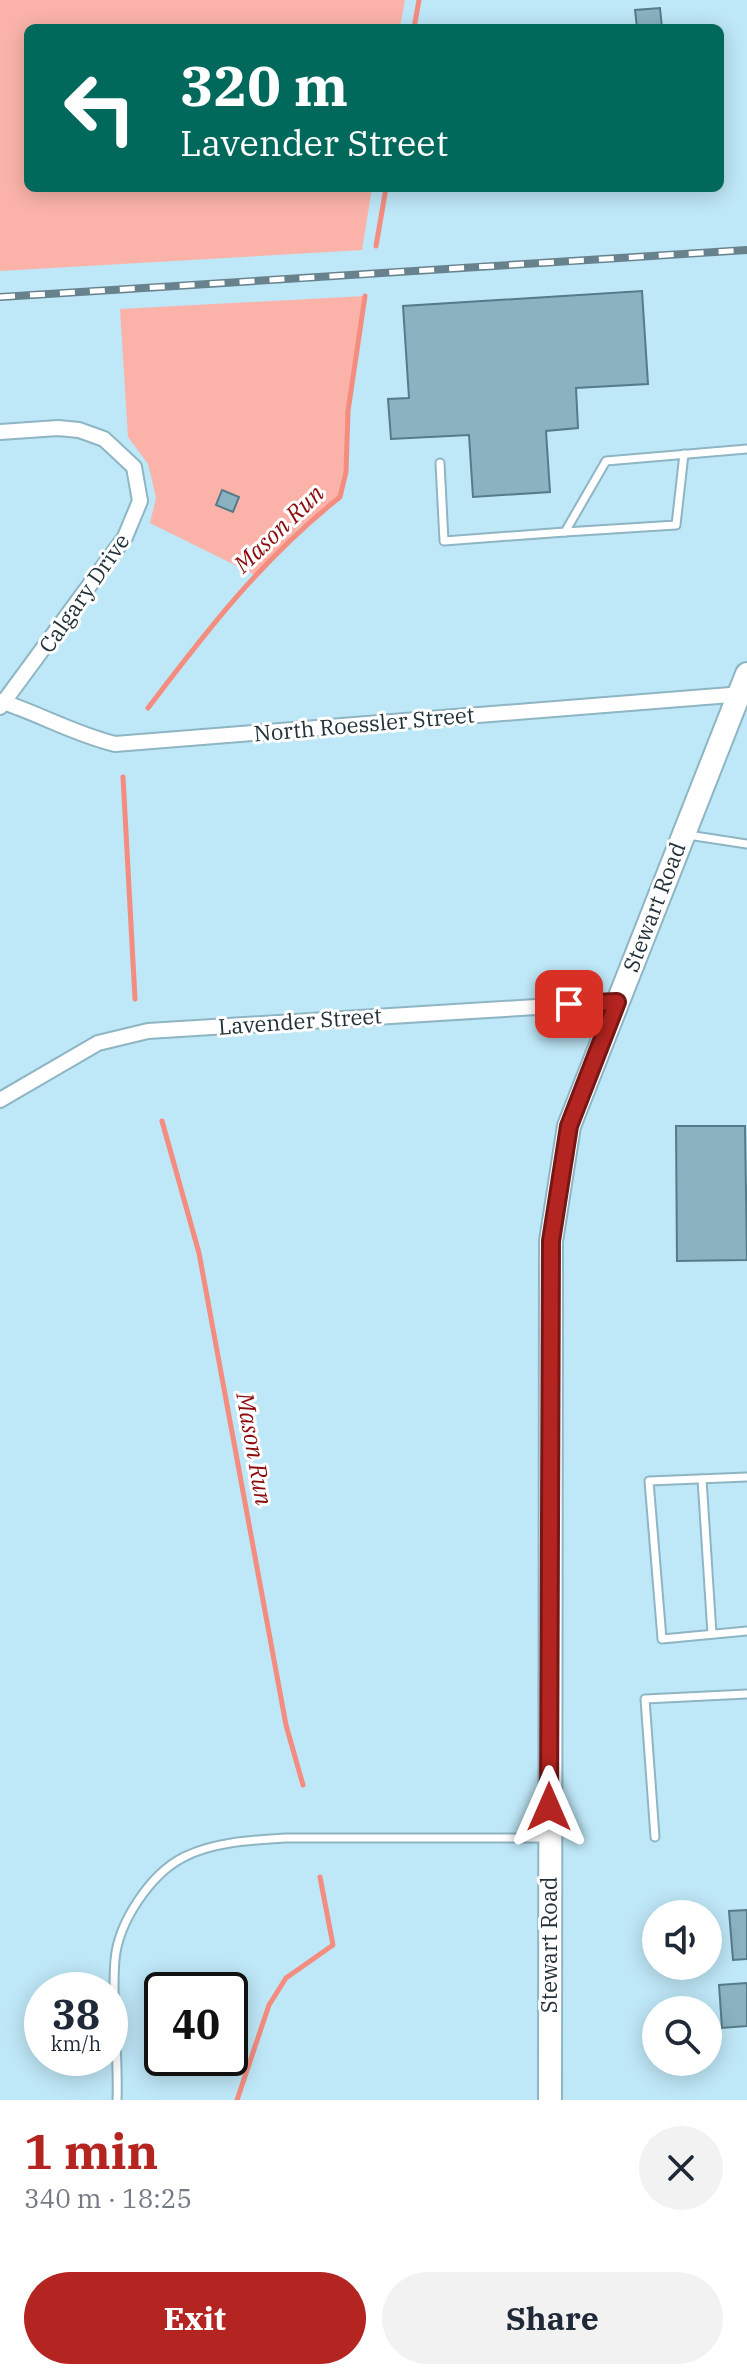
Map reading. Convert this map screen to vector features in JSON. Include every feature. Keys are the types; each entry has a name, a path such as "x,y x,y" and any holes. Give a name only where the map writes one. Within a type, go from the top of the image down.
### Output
{"street":[{"name":"Calgary Drive","path":"0,432 79,430 104,439 134,467 140,501 125,537 31,668 1,703"},
{"name":"North Roessler Street","path":"1,703 82,736 115,744 744,687"},
{"name":"Stewart Road","path":"550,2100 551,1241 569,1126 682,834 744,687"},
{"name":"Lavender Street","path":"0,1100 98,1043 148,1031 617,1002"}],"lane":[{"path":"565,532 606,461 747,449"},
{"path":"440,463 444,541 676,525 684,454"},
{"path":"682,834 747,844"},
{"path":"747,1477 649,1481 662,1639 747,1631"},
{"path":"702,1479 712,1634"},
{"path":"655,1837 645,1699 747,1694"},
{"path":"117,2100 115,1960 122,1925 140,1896 183,1857 246,1840 549,1838"}],"shaded area":[{"path":"0,0 405,0 401,24 24,24 24,192 371,192 362,250 0,271"},
{"path":"365,296 348,411 346,472 340,497 299,528 257,576 150,523 156,498 148,464 128,437 120,309"}],"building":[{"path":"660,8 662,24 637,24 635,10"},
{"path":"642,291 648,384 576,388 578,428 546,431 550,492 473,497 469,435 391,439 388,399 409,398 403,306"},
{"path":"222,490 239,497 233,512 216,505"},
{"path":"676,1126 745,1126 747,1260 677,1261"},
{"path":"747,1910 747,1959 733,1960 729,1911"},
{"path":"747,1983 747,2026 722,2028 719,1985"}],"waterway":[{"name":"Mason Run","path":"415,24 419,0"},
{"name":"Mason Run","path":"376,246 385,192"},
{"name":"Mason Run","path":"148,708 261,570 340,497 346,472 348,411 365,296"},
{"name":"Mason Run","path":"123,777 135,999"},
{"name":"Mason Run","path":"162,1121 199,1253 286,1725 303,1785"},
{"name":"Mason Run","path":"237,2100 269,2005 286,1978 333,1945 320,1877"}],"railway":[{"path":"0,297 747,250"}],"route":[{"path":"549,1807 551,1241 569,1126 617,1002 569,1004"}]}
